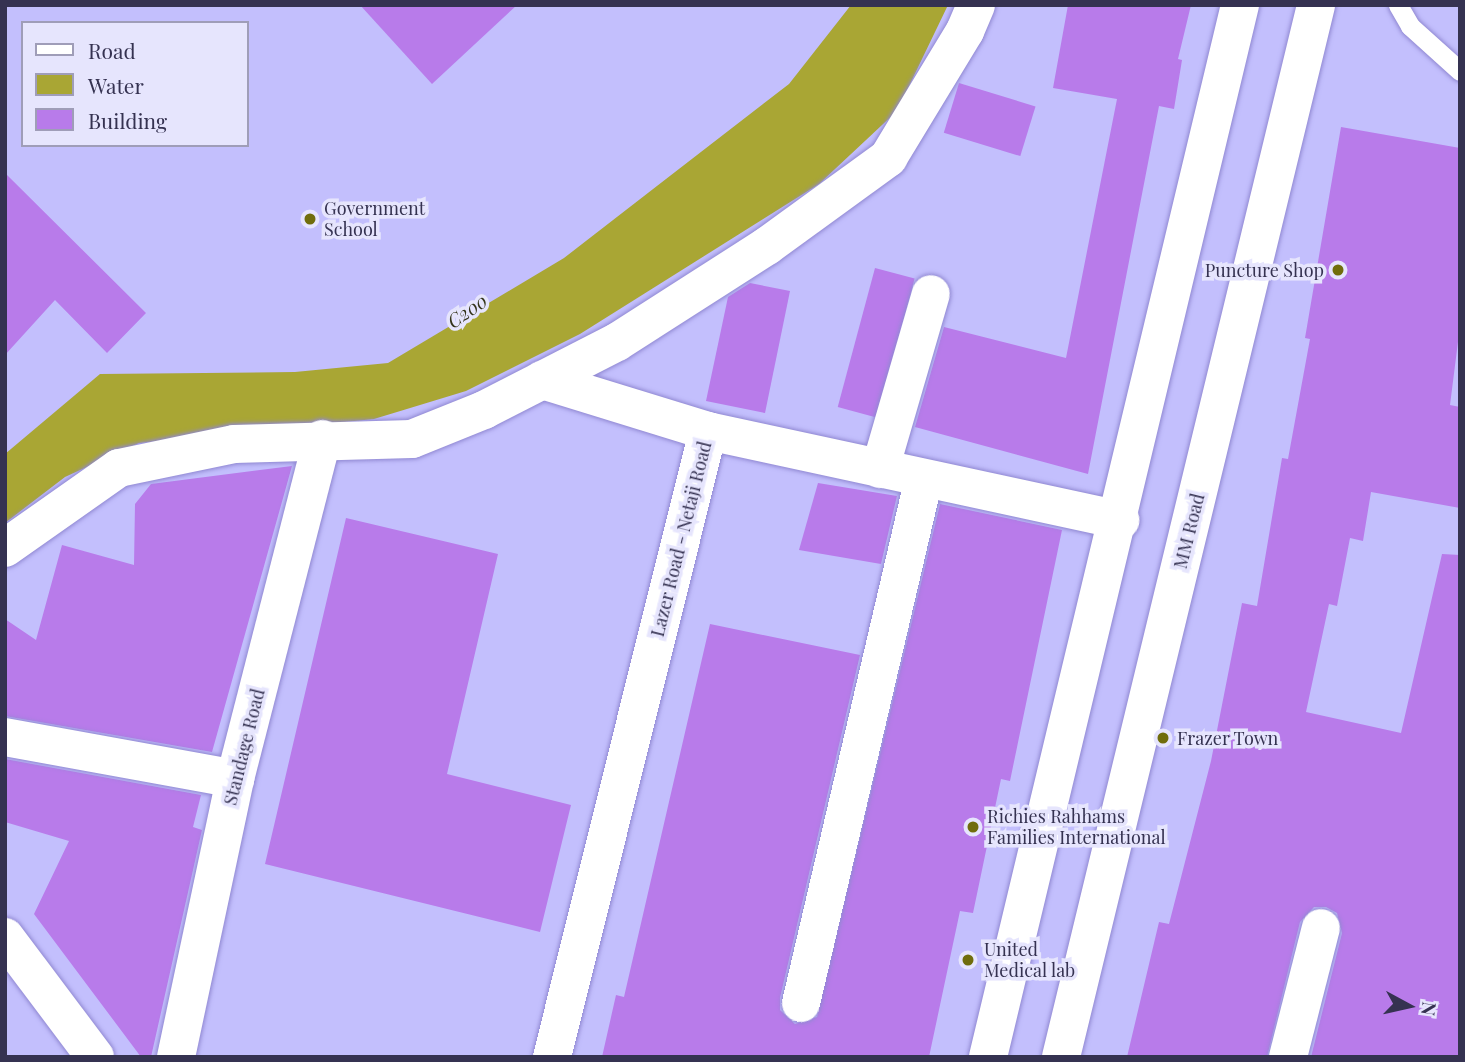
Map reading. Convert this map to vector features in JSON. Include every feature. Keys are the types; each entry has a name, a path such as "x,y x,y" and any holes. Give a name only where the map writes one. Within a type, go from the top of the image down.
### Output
{"street":[{"path":"5,548 119,468 234,444 322,439 412,439 542,380 617,342 767,246 888,158 965,32 976,5"},
{"path":"988,1057 1120,520 1240,5"},
{"name":"MM Road","path":"1061,1057 1316,5"},
{"path":"880,469 931,294"},
{"path":"542,380 708,431"},
{"name":"Lazer Road - Netaji Road","path":"552,1057 708,431 1120,520"},
{"name":"Standage Road","path":"176,1057 235,779 322,439"},
{"path":"801,1003 924,478"},
{"path":"5,737 235,779"},
{"path":"1288,1057 1321,928"},
{"path":"5,937 95,1057"}],"lane":[{"path":"1398,5 1410,26 1460,71"}],"water":[{"path":"851,5 948,5 897,111 819,184 580,334 466,391 374,419 139,443 65,477 5,523 5,454 100,374 295,372 388,363 564,258 789,84"}],"building":[{"path":"360,5 517,5 432,84"},
{"path":"1068,5 1191,5 1178,59 1182,60 1174,109 1159,106 1088,474 915,427 944,327 1066,358 1117,99 1053,88"},
{"path":"959,83 1036,106 1020,156 944,133"},
{"path":"1341,127 1460,148 1460,326 1450,405 1460,407 1460,508 1371,492 1363,541 1350,538 1337,606 1329,604 1306,712 1401,733 1442,554 1460,555 1460,1057 1311,1057 1342,933 1337,913 1326,907 1314,907 1300,922 1267,1057 1127,1057 1159,922 1169,924 1211,761 1242,603 1257,606 1282,458 1288,459 1310,339 1305,338"},
{"path":"5,173 146,313 107,353 55,300 5,355"},
{"path":"875,268 915,279 877,418 838,407"},
{"path":"750,283 790,291 765,413 706,401 728,297"},
{"path":"292,466 212,752 5,716 5,619 36,640 62,545 134,565 135,504 151,484"},
{"path":"818,483 897,496 881,564 799,550"},
{"path":"940,504 1062,530 1010,781 1001,779 973,913 960,911 929,1057 602,1057 616,995 624,997 710,624 860,655 780,998 780,1010 795,1024 817,1017"},
{"path":"346,518 498,554 447,774 571,805 540,932 265,864"},
{"path":"5,759 201,795 193,827 202,830 151,1057 141,1057 34,914 69,841 5,822"}],"place":[{"name":"Government School","path":"310,219"},
{"name":"Puncture Shop","path":"1338,270"},
{"name":"Frazer Town","path":"1163,738"},
{"name":"Richies Rahhams Families International","path":"973,827"},
{"name":"United Medical lab","path":"968,960"}],"water label":[{"name":"C200","path":"467,311"}]}
